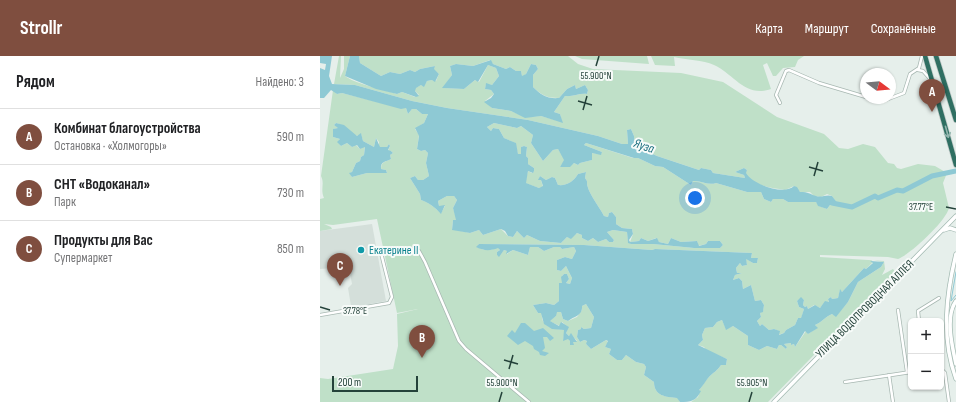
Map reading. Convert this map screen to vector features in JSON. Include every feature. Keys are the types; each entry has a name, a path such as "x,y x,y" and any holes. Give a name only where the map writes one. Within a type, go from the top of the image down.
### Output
{"highway":[{"path":"925,56 956,164"},
{"path":"936,56 956,120"}],"street":[{"path":"917,70 922,56"},
{"path":"780,103 776,96 786,71 789,70 819,83 860,95"},
{"path":"896,96 903,94 907,89 910,74 917,70 923,71 933,83"},
{"name":"УЛИЦА ВОДОПРОВОДНАЯ АЛЛЕЯ","path":"774,402 956,216"},
{"path":"943,230 950,228 956,230"},
{"path":"320,315 389,303 392,297 380,249 411,249 420,252 459,341 466,349 529,402"},
{"path":"956,254 948,290 946,319 949,356 956,379"},
{"path":"919,318 918,311 939,298"},
{"path":"956,301 952,308 951,319 956,364"},
{"path":"845,382 907,372 898,310"},
{"path":"944,372 949,402"},
{"path":"889,375 893,402"}],"shaded area":[{"path":"372,224 386,301 353,307 351,306 348,288 352,284 349,267 320,269 320,231"}],"green space":[{"path":"339,56 341,56 340,78 344,69 344,56 350,56 345,76 349,79 397,94 402,92 415,97 419,95 415,91 415,88 421,85 424,86 427,81 436,81 439,74 433,69 435,66 420,69 415,72 410,70 400,74 390,72 381,76 360,63 359,56 568,56 578,64 593,69 681,73 723,82 777,117 824,134 839,148 848,149 863,144 875,147 888,163 894,164 897,168 901,169 918,164 935,166 947,173 943,183 949,208 942,221 935,229 911,251 898,259 888,257 820,255 820,257 871,260 873,262 866,269 864,268 842,292 840,290 838,298 832,299 831,297 828,299 829,303 825,302 820,308 814,305 808,309 807,306 805,307 803,305 804,300 801,298 797,301 799,307 804,309 801,319 798,318 795,325 786,330 784,333 778,335 779,331 774,329 769,330 762,324 760,326 757,321 761,317 760,313 763,311 764,305 761,300 755,301 751,285 743,289 742,281 739,278 733,280 735,275 742,273 737,273 736,268 740,263 742,266 747,265 745,258 753,263 757,263 758,258 751,258 752,253 652,250 584,245 479,244 477,247 485,250 498,247 500,250 497,252 497,255 499,256 504,250 507,251 507,254 513,250 528,255 530,247 538,247 544,251 554,247 560,247 562,249 574,247 576,251 572,259 565,257 557,260 557,270 561,271 566,266 572,278 570,284 566,283 569,279 567,274 562,276 563,283 559,284 559,301 554,305 546,303 533,305 538,313 542,313 542,318 545,324 552,328 565,330 563,340 568,338 570,345 573,345 573,342 577,341 571,334 569,336 566,333 568,327 562,322 560,326 549,321 556,316 556,312 561,312 563,319 568,321 577,317 582,310 582,306 586,304 594,317 591,328 584,329 581,327 581,329 578,330 577,337 580,342 584,340 588,342 586,344 591,349 606,340 608,342 605,347 611,349 609,354 617,360 622,360 626,355 636,362 644,364 646,367 644,375 654,382 658,393 665,396 678,398 680,402 320,402 320,378 328,379 393,369 398,346 397,314 418,309 397,313 377,219 333,225 324,224 332,229 320,231 320,199 324,198 321,176 333,90 337,94 342,93 406,108 408,114 412,109 416,109 422,114 428,114 424,123 415,129 419,135 417,149 421,151 425,150 428,153 426,163 429,176 423,180 418,180 415,176 410,178 420,194 421,200 441,213 445,206 439,206 438,201 447,196 454,196 457,200 453,208 457,220 453,220 452,229 470,233 479,230 483,235 501,229 508,236 513,237 517,231 524,238 527,235 540,241 561,243 567,237 571,238 577,233 582,235 582,238 588,241 593,238 598,242 606,239 609,242 613,242 614,240 607,232 613,230 627,232 628,242 631,244 653,244 694,248 720,248 723,245 720,241 708,241 706,244 698,246 697,241 681,242 671,238 668,244 659,242 656,238 648,241 641,238 639,241 630,242 633,234 632,229 622,228 616,224 616,217 612,212 609,213 608,217 604,216 587,185 585,178 586,172 578,174 572,181 564,185 558,185 555,178 552,177 546,180 540,176 539,179 541,180 543,187 539,188 525,183 528,171 532,173 534,171 534,168 528,164 528,158 526,156 527,147 521,147 521,154 518,154 515,143 504,138 499,129 493,128 491,131 487,127 494,123 517,128 521,126 533,135 531,143 543,161 553,150 558,149 565,160 560,167 570,166 574,163 578,165 580,163 592,160 591,153 601,154 602,152 584,145 586,143 633,158 638,158 655,166 663,167 691,185 693,181 710,184 716,183 747,192 761,192 764,199 771,202 773,199 783,199 788,202 816,202 819,206 827,209 830,205 837,204 832,196 827,194 821,197 814,196 810,192 800,192 794,186 785,190 757,184 748,177 745,173 747,170 744,168 735,172 744,175 745,178 713,173 711,170 701,168 699,170 657,156 635,146 634,136 631,129 627,130 628,144 622,144 598,136 528,120 447,108 412,101 355,85 334,84","holes":["490,60 493,64 506,69 510,67 516,71 521,71 522,77 526,74 531,64 536,65 538,69 533,75 533,87 548,97 559,98 567,89 575,85 576,89 585,85 588,90 587,94 565,96 554,112 560,114 562,122 541,116 525,117 511,111 492,108 485,101 494,94 491,90 485,89 486,84 492,85 499,76 496,68 488,65 479,82 475,80 464,89 443,88 452,75 450,66 456,64 473,66","336,123 342,125 357,136 361,134 363,141 374,147 376,138 379,142 379,147 387,147 389,144 390,146 388,151 393,153 390,155 391,159 384,162 381,166 381,169 386,170 387,173 367,173 352,177 350,173 352,172 356,163 360,161 361,157 364,155 365,146 360,149 356,145 352,147 347,143 341,146 338,142 340,139 333,137 333,129 339,128 334,125"]},
{"path":"575,56 647,56 649,64 582,59"},
{"path":"651,56 804,56 798,60 795,67 783,68 776,76 773,76 767,63 763,65 771,89 762,91 747,88 710,63 674,57 675,66 655,65"},
{"path":"873,260 884,261 885,269 882,275 893,269 895,272 768,402 691,402 698,397 699,390 708,378 721,365 726,365 727,359 698,345 703,340 702,335 705,328 713,327 717,322 722,320 726,329 733,326 748,336 748,345 759,350 767,346 777,349 779,345 786,349 787,347 784,344 791,343 791,345 794,344 795,347 806,331 808,334 817,328 815,325 832,314 836,316 848,302 858,282 881,267 884,262"}],"water":[{"path":"320,56 332,56 329,76 332,84 355,85 412,101 447,108 528,120 598,136 622,144 628,144 627,130 631,129 634,136 635,146 657,156 699,170 701,168 711,170 713,173 745,178 744,175 735,172 744,168 747,170 746,173 749,177 761,185 783,190 794,186 797,187 800,192 818,196 832,196 838,204 830,205 827,209 818,206 816,202 788,202 783,199 773,199 771,202 764,199 761,192 747,192 716,183 710,184 696,181 693,181 691,185 663,167 655,166 638,158 586,143 584,145 602,152 601,155 592,153 592,160 580,163 578,165 574,163 570,167 560,167 564,160 558,149 553,150 543,161 531,143 533,135 521,126 517,128 494,123 487,127 491,131 493,128 499,129 504,138 516,143 518,154 521,154 521,147 527,147 526,156 528,158 528,164 534,168 534,171 533,173 528,171 526,183 539,188 543,186 541,180 538,180 540,176 546,180 552,177 555,178 558,185 564,185 572,181 578,174 586,172 585,178 587,185 604,216 608,217 609,213 612,212 616,217 616,224 622,228 632,229 633,234 629,240 630,242 639,241 641,238 648,241 657,238 659,242 668,244 671,238 681,242 697,241 699,246 706,244 708,241 720,241 723,245 720,248 694,248 653,244 631,244 628,243 627,232 613,230 607,232 614,240 613,242 609,242 606,239 598,242 593,238 588,241 582,238 582,235 577,233 571,239 567,237 561,243 540,241 527,235 524,238 517,231 513,237 508,236 505,231 501,229 483,235 479,230 470,233 452,230 453,220 456,220 453,208 457,200 454,196 447,196 438,201 439,206 445,205 441,214 432,206 421,200 420,194 410,178 415,176 418,180 423,180 429,176 426,163 428,153 425,150 421,151 417,149 419,136 415,128 424,123 428,114 422,114 416,109 412,109 408,114 406,108 401,109 342,93 337,94 331,90 324,98 320,98 320,68 325,70 326,64 320,63"},
{"path":"350,56 359,56 360,63 381,76 390,72 400,74 410,70 415,72 420,69 435,66 434,69 439,74 435,82 432,80 427,81 424,87 421,85 416,88 415,91 419,96 416,97 402,92 397,94 376,89 345,76"},
{"path":"491,60 493,64 506,69 510,67 516,71 521,71 522,76 526,74 531,64 536,65 538,69 533,75 533,87 548,97 559,98 567,89 575,85 576,89 585,85 588,90 587,94 565,96 554,112 560,114 563,123 541,116 525,118 511,111 492,108 484,102 491,98 494,94 491,90 485,89 486,83 492,85 499,76 496,68 488,65 478,82 475,80 464,89 442,88 452,75 450,66 456,64 473,66"},
{"path":"336,123 344,125 357,136 361,133 363,141 374,147 376,138 380,147 387,147 389,144 390,146 388,150 393,153 390,155 391,159 381,164 381,169 386,170 387,173 367,173 352,177 349,173 352,172 356,163 360,161 361,157 364,155 365,147 360,149 357,145 352,147 347,143 341,146 337,142 340,139 333,137 333,129 338,128 334,125"},
{"path":"479,244 584,245 652,250 752,253 751,258 758,258 757,263 753,263 746,259 747,265 742,266 740,263 736,268 737,273 742,273 735,275 733,280 739,278 742,281 743,289 751,285 755,301 761,300 764,305 763,312 760,313 761,317 757,321 760,326 762,324 769,330 774,329 780,331 779,335 795,325 798,318 801,318 804,309 799,307 797,301 801,297 804,300 803,305 805,307 807,306 808,309 815,305 820,308 825,301 829,302 828,299 831,297 832,299 838,298 840,289 842,292 864,268 866,269 873,263 870,261 884,262 881,267 858,282 848,302 836,317 832,314 815,325 818,328 808,334 805,331 795,347 794,344 791,345 791,343 784,344 787,347 786,349 779,345 777,349 767,346 759,350 748,345 748,336 733,326 726,330 722,320 717,322 713,327 705,328 702,335 703,340 698,345 727,359 726,365 721,365 709,377 699,390 701,391 695,399 680,402 677,398 658,393 654,382 644,375 646,367 644,364 636,362 626,355 622,360 617,360 609,354 611,349 605,347 608,341 606,340 591,349 586,344 587,341 584,340 580,342 577,337 578,330 581,329 581,327 584,329 591,328 594,317 586,304 582,306 580,314 568,321 563,319 561,312 557,312 556,316 550,321 559,326 561,322 569,327 566,333 569,336 571,333 577,342 573,342 574,345 570,345 570,341 568,339 563,341 564,330 552,329 544,324 541,313 538,313 533,305 546,303 554,305 559,301 559,283 562,283 561,277 564,274 567,274 569,279 566,283 570,284 572,278 566,266 561,271 557,270 557,260 565,257 572,259 576,251 574,247 562,249 560,247 554,247 544,251 538,247 530,247 528,255 513,250 506,254 507,251 504,250 499,257 497,252 500,250 498,248 484,250 476,247"},
{"path":"521,323 525,323 534,331 543,328 554,338 550,341 547,337 543,337 545,348 542,351 549,353 545,356 540,355 533,346 525,341 518,345 507,336 512,330 515,333"}],"waterway":[{"name":"Яуза","path":"832,203 852,207 875,196 878,198 897,190 903,191 932,176 956,171"},
{"path":"956,272 951,301 956,295"}],"place":[{"name":"Комбинат благоустройства","path":"932,112"},
{"name":"Екатерине II","path":"361,250"},
{"name":"Продукты для Вас","path":"340,286"},
{"name":"СНТ «Водоканал»","path":"422,358"}]}
